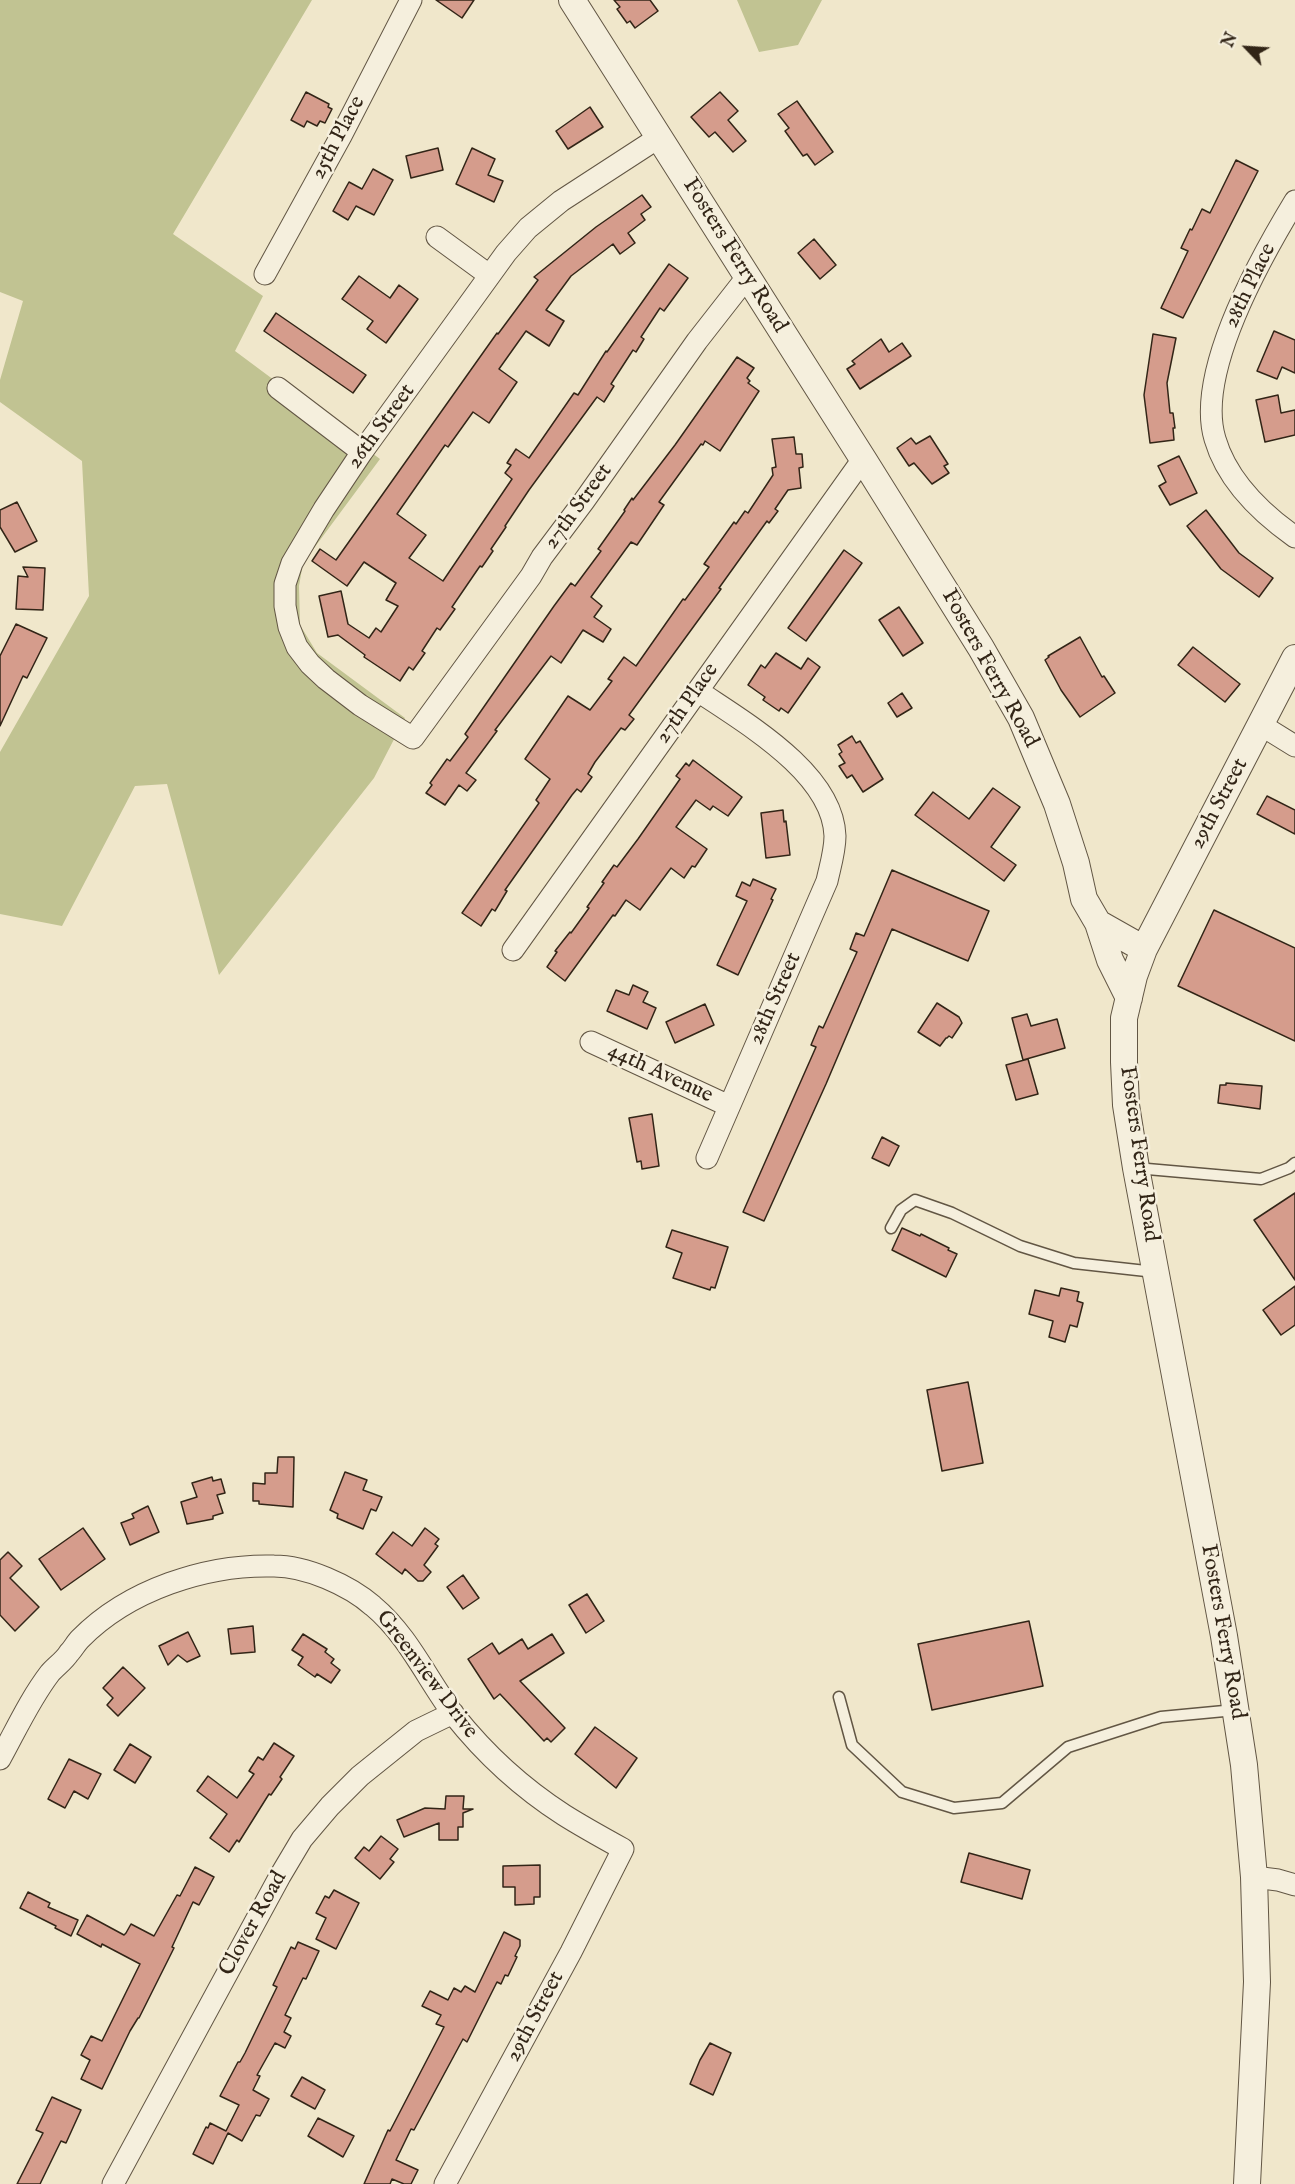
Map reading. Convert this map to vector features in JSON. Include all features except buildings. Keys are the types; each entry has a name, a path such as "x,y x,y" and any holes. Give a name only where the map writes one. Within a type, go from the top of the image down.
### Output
{"street":[{"name":"25th Place","path":"265,274 341,136 411,0"},
{"name":"Fosters Ferry Road","path":"572,0 863,459 1022,718 1057,804 1076,863 1084,899 1098,923 1110,960 1129,998"},
{"name":"26th Street","path":"285,584 292,563 302,545 362,452 424,369 489,274 528,228 561,201 658,138"},
{"name":"28th Place","path":"1295,201 1254,275 1228,334 1215,376 1211,418 1222,459 1234,478 1262,510 1295,537"},
{"path":"437,237 489,274"},
{"name":"27th Street","path":"285,584 285,606 289,627 297,647 310,664 360,705 413,738 697,341 747,277"},
{"path":"278,388 362,452"},
{"name":"27th Place","path":"513,950 863,459"},
{"name":"29th Street","path":"1144,949 1295,658"},
{"name":"28th Street","path":"698,691 784,754 808,775 822,794 832,814 835,836 827,881 707,1158"},
{"path":"1261,726 1295,746"},
{"path":"1098,923 1144,949"},
{"name":"Fosters Ferry Road","path":"1144,949 1134,976 1124,1018 1126,1106 1224,1636 1244,1765 1254,1877 1257,1982 1246,2184"},
{"name":"44th Avenue","path":"591,1042 729,1106"},
{"name":"Greenview Drive","path":"0,1759 50,1673 94,1626 130,1602 169,1582 212,1572 276,1565 338,1583 374,1606 403,1638 453,1713 481,1747 511,1775 563,1814 623,1849"},
{"name":"Clover Road","path":"113,2184 302,1839 330,1806 376,1761 416,1731 453,1713"},
{"name":"29th Street","path":"445,2184 571,1952 623,1849"},
{"path":"1254,1877 1278,1880 1295,1886"}],"lane":[{"path":"1136,1168 1261,1179 1289,1168 1295,1163"},
{"path":"891,1228 901,1210 915,1200 952,1213 1020,1246 1074,1263 1155,1272"},
{"path":"839,1697 852,1745 902,1792 954,1808 1002,1803 1068,1747 1161,1717 1235,1710"}],"green space":[{"path":"0,0 312,0 173,234 263,296 235,351 380,459 303,563 299,586 300,625 317,653 405,718 374,778 219,975 167,784 135,786 62,926 0,914 0,752 89,596 82,461 0,402 0,380 23,301 0,292"},
{"path":"737,0 822,0 798,45 759,52"}]}
